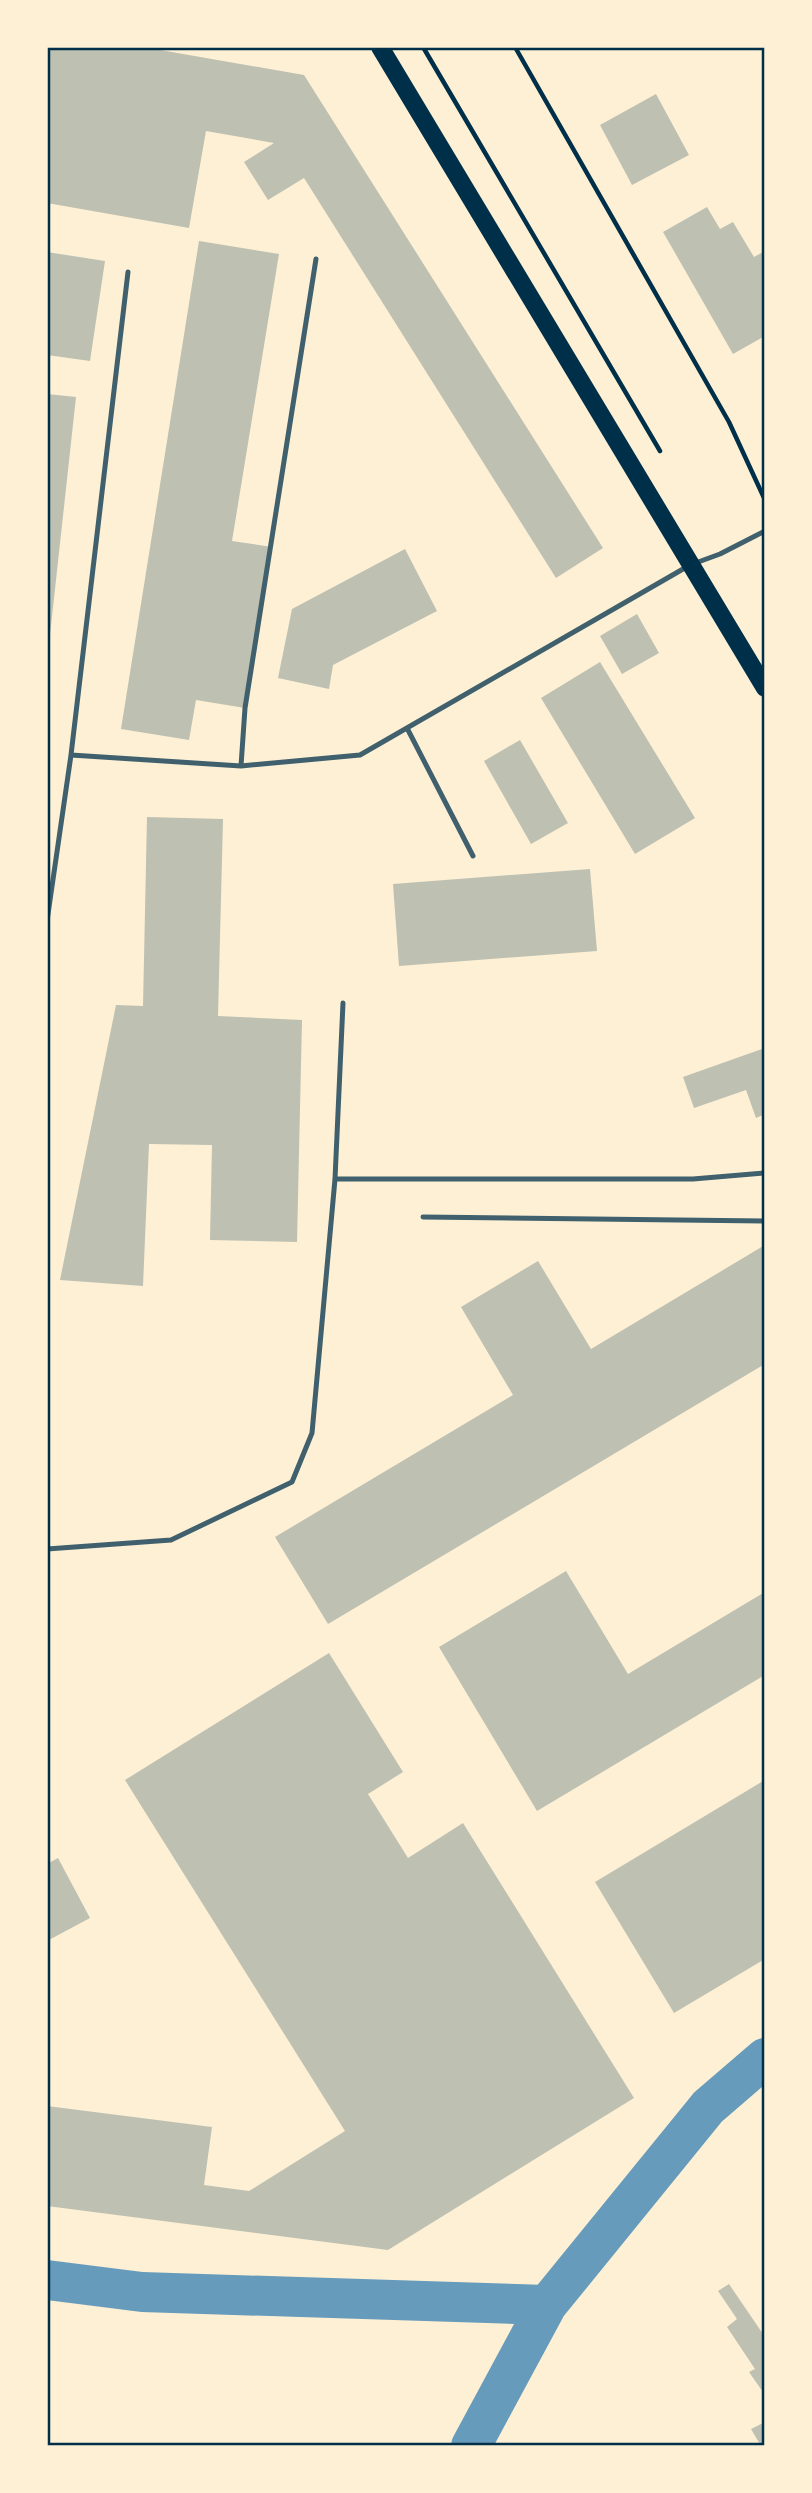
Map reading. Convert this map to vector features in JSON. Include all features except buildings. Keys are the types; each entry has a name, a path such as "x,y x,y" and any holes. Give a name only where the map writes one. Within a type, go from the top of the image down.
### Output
{"main road":[{"path":"380,47 765,688"}],"lane":[{"path":"241,766 246,708 316,258"},
{"path":"47,921 71,755 128,272"},
{"path":"71,755 241,766 360,755 690,565 720,554 765,531"},
{"path":"407,728 473,856"},
{"path":"47,1549 171,1540 292,1482 312,1433 335,1179 343,1003"},
{"path":"335,1179 692,1179 765,1173"},
{"path":"423,1217 765,1221"}],"path":[{"path":"423,47 664,458"},
{"path":"515,47 729,422 765,500"}],"waterway":[{"path":"471,2446 547,2305 708,2107 765,2058"},
{"path":"47,2280 142,2292 547,2305"}]}
